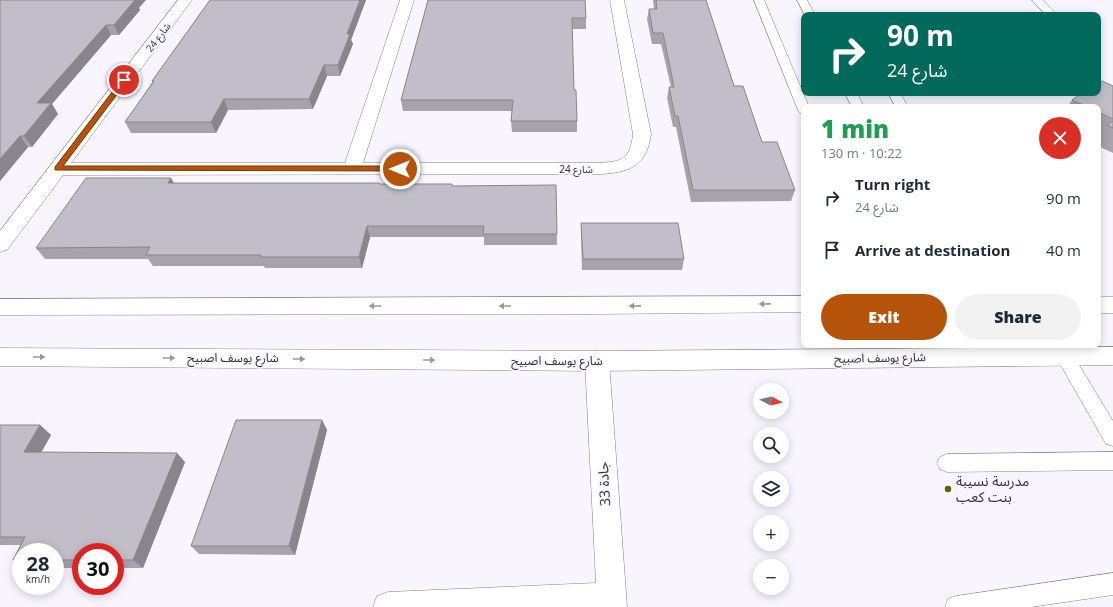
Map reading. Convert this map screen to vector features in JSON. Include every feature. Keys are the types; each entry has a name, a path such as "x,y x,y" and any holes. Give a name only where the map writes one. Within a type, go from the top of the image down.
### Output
{"street":[{"name":"شارع 24","path":"0,245 185,0"},
{"path":"352,168 407,0"},
{"name":"شارع 24","path":"58,169 592,169 613,168 627,164 633,161 640,150 642,134 618,0"},
{"path":"0,307 801,304"},
{"path":"1101,305 1113,305"},
{"name":"شارع يوسف اصبيح","path":"0,357 597,361 1113,356"},
{"name":"جادة 33","path":"597,361 611,602"},
{"path":"388,607 611,602"}],"lane":[{"path":"759,0 802,104"},
{"path":"802,0 808,12"},
{"path":"1037,0 1049,12"},
{"path":"1065,357 1113,438"},
{"path":"946,463 1113,461"},
{"path":"956,607 1113,584"}],"building":[{"path":"0,0 135,0 114,25 106,25 37,103 51,103 24,136 20,136 0,159"},
{"path":"210,0 360,0 347,34 350,34 338,65 324,65 309,99 224,99 211,122 125,122 154,81 152,81"},
{"path":"428,0 585,0 586,18 572,18 574,90 576,90 577,121 511,121 513,100 401,100"},
{"path":"656,0 706,0 734,86 743,86 762,142 777,142 795,190 693,190 678,116 675,116 669,87 674,87 663,33 653,33 649,9 657,9"},
{"path":"1101,82 1113,86 1113,119 1101,113 1101,104 1081,104 1072,100 1078,96 1101,96"},
{"path":"1113,121 1113,128 1107,125"},
{"path":"86,178 171,178 168,183 379,183 452,184 452,186 556,185 557,234 483,234 484,226 367,226 359,257 146,255 150,247 36,248"},
{"path":"581,223 678,223 684,259 583,259"},
{"path":"236,420 322,420 289,546 191,546"},
{"path":"0,425 40,425 24,452 177,453 133,560 124,560 124,543 72,543 72,560 64,560 64,543 22,543 25,537 0,537"}],"place":[{"name":"مدرسة نسيبة بنت كعب","path":"948,489"}],"route":[{"path":"124,80 58,169 400,169"}]}
